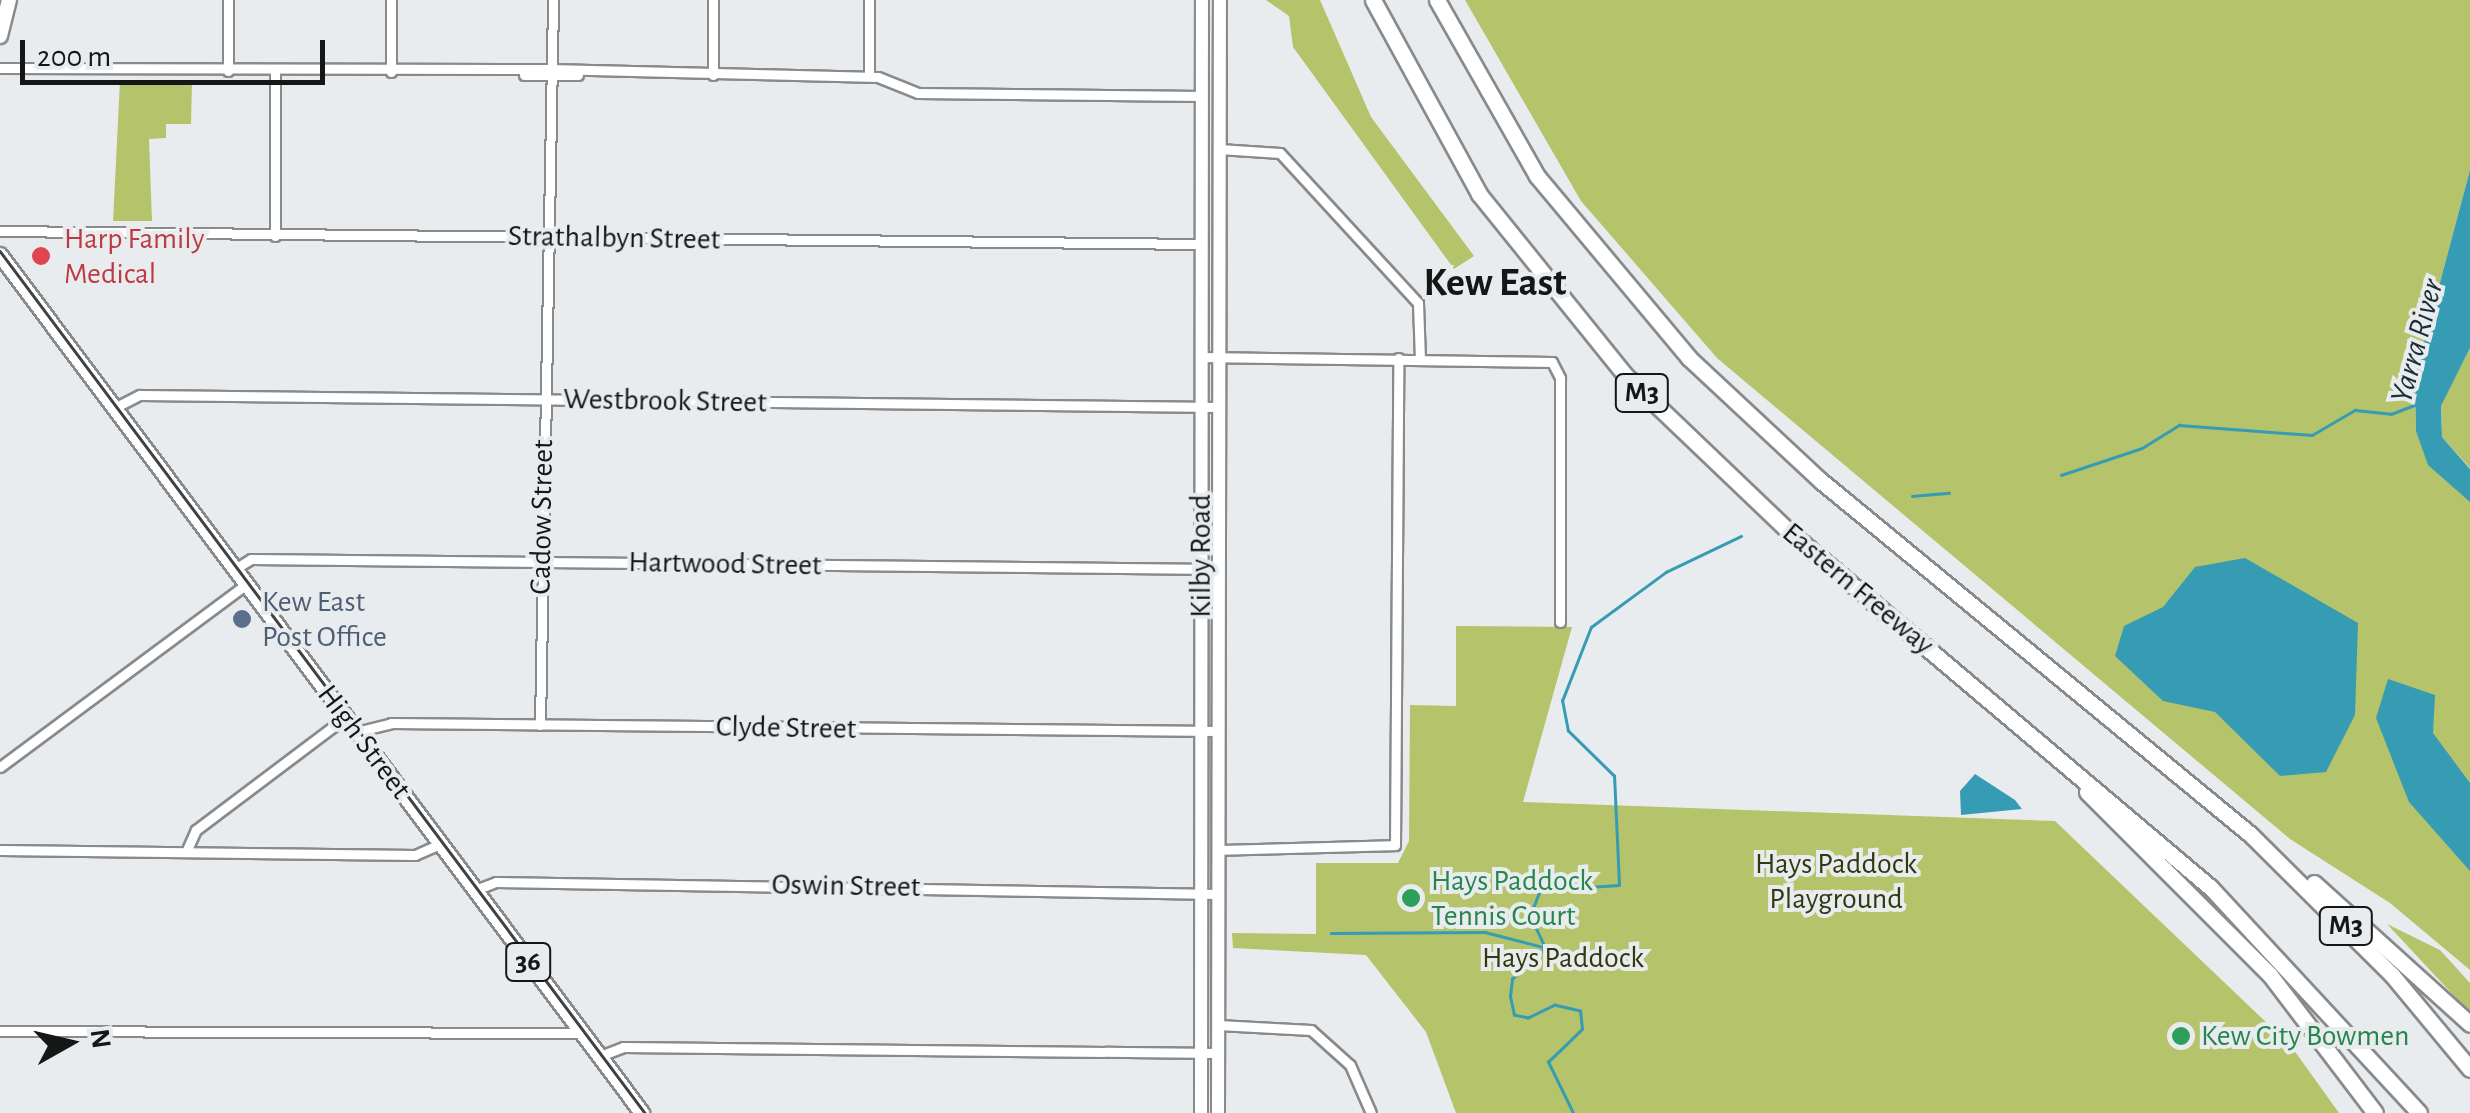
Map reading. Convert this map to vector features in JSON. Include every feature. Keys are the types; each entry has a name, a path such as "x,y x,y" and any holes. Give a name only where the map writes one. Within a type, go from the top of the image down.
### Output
{"highway":[{"name":"Eastern Freeway","path":"1373,0 1458,161 1584,331 1751,498 2002,709 2255,930 2419,1113"},
{"name":"Eastern Freeway","path":"1437,0 1537,176 1689,358 1821,481 2252,835 2349,929 2470,1069"},
{"path":"2002,709 2270,975 2375,1113"},
{"path":"2252,835 2470,1024"}],"main road":[{"path":"0,36 10,0"},
{"name":"High Street","path":"0,258 642,1113"}],"street":[{"path":"228,0 228,71"},
{"path":"391,0 391,72"},
{"name":"Cadow Street","path":"540,725 545,238 553,0"},
{"path":"713,75 714,0"},
{"path":"869,0 869,76"},
{"name":"Kilby Road","path":"1201,1113 1202,0"},
{"name":"Kilby Road","path":"1218,1113 1220,0"},
{"path":"0,68 869,76 918,93 1202,96"},
{"path":"275,236 276,71"},
{"path":"1219,150 1280,153 1418,303 1420,359"},
{"name":"Strathalbyn Street","path":"0,231 1202,244"},
{"name":"Strathalbyn Street","path":"0,242 26,232"},
{"path":"1201,357 1541,359 1560,378 1560,622"},
{"path":"1217,850 1395,845 1398,358"},
{"name":"Westbrook Street","path":"114,408 140,394 1219,406"},
{"name":"Hartwood Street","path":"234,569 251,560 1218,569"},
{"path":"0,767 246,584"},
{"path":"186,852 196,830 346,717"},
{"name":"Clyde Street","path":"356,732 391,723 1218,731"},
{"path":"0,850 414,856 440,844"},
{"name":"Oswin Street","path":"475,890 496,882 1200,890 1218,894"},
{"path":"1218,1025 1312,1030 1350,1065 1371,1113"},
{"path":"0,1031 582,1033"},
{"path":"600,1056 623,1046 1218,1053"}],"green space":[{"path":"1266,0 1320,0 1371,117 1474,256 1454,269 1293,47 1289,16"},
{"path":"1465,0 2470,0 2470,170 2415,376 2416,431 2470,502 2470,970 2390,903 2290,839 1717,358 1581,201"},
{"path":"120,81 192,81 191,124 166,124 166,138 149,139 152,221 113,221"},
{"path":"2470,348 2470,468 2442,437 2441,405"},
{"name":"Hays Paddock","path":"1456,626 1572,627 1523,802 2055,821 2291,1046 2339,1113 1456,1113 1426,1032 1366,955 1233,948 1232,933 1316,934 1316,863 1398,863 1409,841 1410,705 1456,706"},
{"path":"2387,924 2440,950 2470,983 2470,1013"}],"water":[{"path":"2470,170 2470,348 2441,406 2442,437 2470,469 2470,502 2428,465 2416,431 2415,376"},
{"path":"2245,558 2358,623 2355,715 2326,772 2280,776 2215,712 2163,701 2115,656 2124,626 2163,607 2195,567"},
{"path":"2388,679 2435,695 2433,733 2470,783 2470,871 2409,802 2376,718"},
{"path":"1975,774 2015,800 2022,809 1961,815 1960,791"}],"waterway":[{"name":"Yarra River","path":"2061,475 2142,448 2179,425 2312,435 2355,410 2391,414 2415,405"},
{"path":"1912,496 1949,493"},
{"path":"1573,1113 1548,1062 1582,1029 1580,1011 1555,1005 1528,1018 1514,1015 1510,996 1512,979 1545,948 1530,916 1540,890 1619,885 1614,776 1568,731 1562,701 1591,627 1666,572 1741,536"},
{"path":"1331,933 1485,932 1543,947"}],"tram line":[{"path":"0,251 645,1113"}],"place":[{"name":"Harp Family Medical","path":"41,256"},
{"name":"Kew East Post Office","path":"242,619"},
{"name":"Hays Paddock Tennis Court","path":"1411,898"},
{"name":"Kew City Bowmen","path":"2181,1036"}],"district":[{"name":"Kew East","path":"1495,283"}],"park label":[{"name":"Hays Paddock Playground","path":"1836,881"}]}
